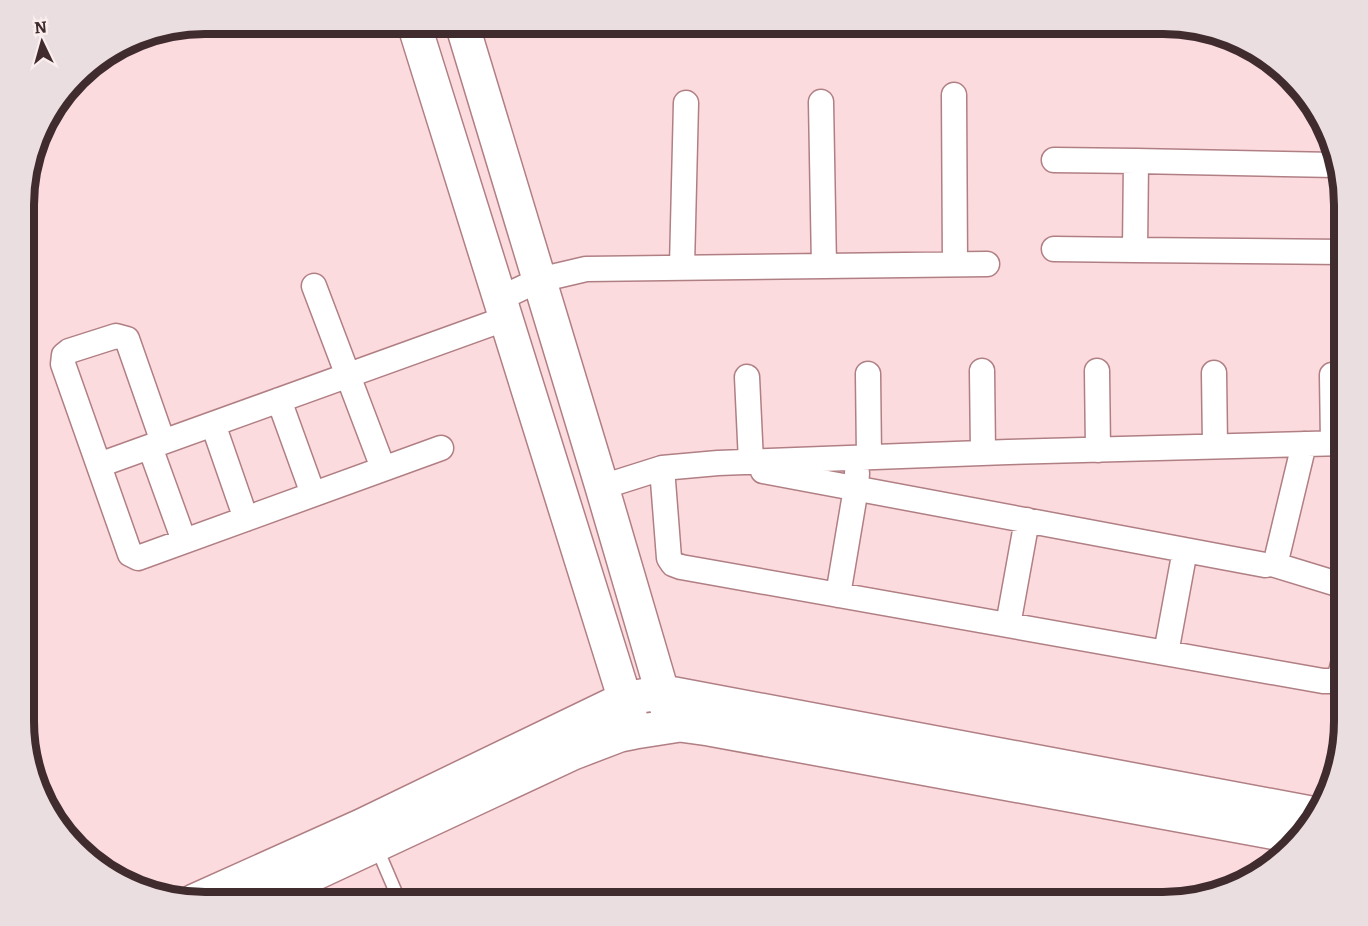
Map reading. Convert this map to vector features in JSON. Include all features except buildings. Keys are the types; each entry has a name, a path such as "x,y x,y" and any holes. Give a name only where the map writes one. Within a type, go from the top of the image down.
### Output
{"street":[{"path":"417,35 635,732"},
{"path":"465,35 664,692 672,726"},
{"path":"954,95 955,264"},
{"path":"822,102 824,266"},
{"path":"682,266 686,103"},
{"path":"1054,160 1329,165"},
{"path":"1135,250 1136,161"},
{"path":"1053,249 1333,252"},
{"path":"99,465 348,375 504,308 539,280 586,269 682,266 987,264"},
{"path":"314,286 383,468"},
{"path":"184,541 127,339 116,336 69,351 64,355 63,364 130,554 138,558 441,448"},
{"path":"982,371 983,453"},
{"path":"1097,371 1098,450"},
{"path":"838,595 863,458 867,374"},
{"path":"1214,374 1215,446"},
{"path":"1332,375 1333,386"},
{"path":"747,377 751,462"},
{"path":"279,400 313,494"},
{"path":"213,424 246,519"},
{"path":"602,487 662,468 718,463 1333,443"},
{"path":"1272,564 1276,561 1304,444"},
{"path":"718,463 1265,565 1272,564 1333,583"},
{"path":"662,468 669,558 673,564 681,567 1323,681 1333,680"},
{"path":"1008,625 1027,520"},
{"path":"1166,653 1185,550"},
{"path":"218,891 361,826 624,699 664,692 1307,812"},
{"path":"277,891 573,753 620,735 672,726 709,729 1289,835"}],"lane":[{"path":"376,844 396,891"}]}
